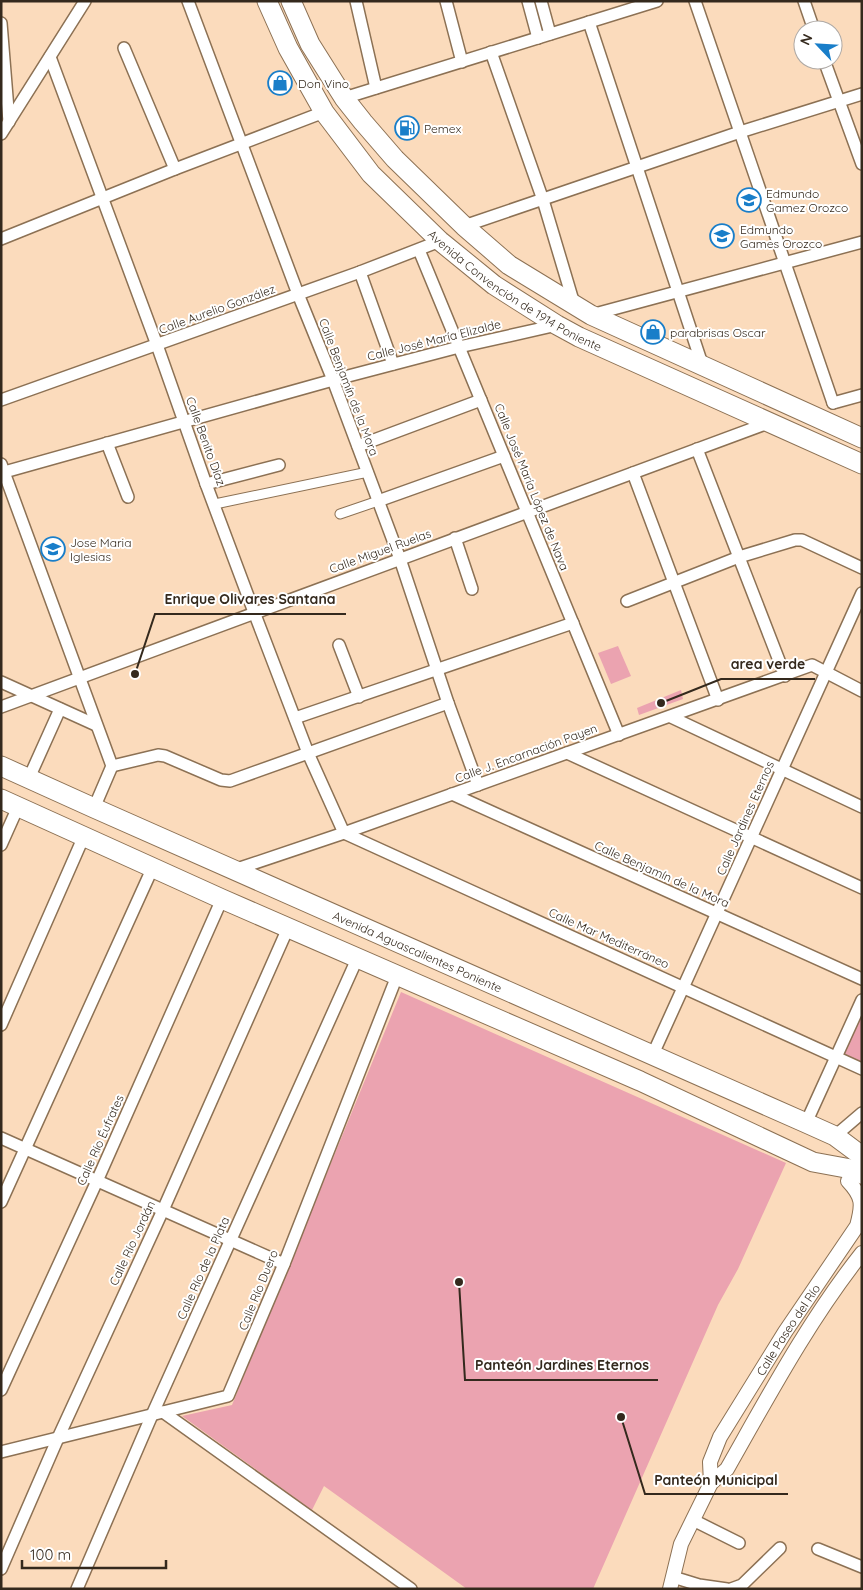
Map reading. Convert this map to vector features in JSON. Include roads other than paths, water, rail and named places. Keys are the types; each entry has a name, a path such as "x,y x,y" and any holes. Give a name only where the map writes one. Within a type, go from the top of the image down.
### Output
{"main road":[{"name":"Avenida Convención de 1914 Poniente","path":"266,1 288,48 324,112 371,174 440,241 494,285 578,336 862,464"},
{"name":"Avenida Convención de 1914 Poniente","path":"291,1 310,44 344,98 395,160 464,226 509,265 591,315 862,438"},
{"name":"Avenida Aguascalientes Poniente","path":"1,766 806,1122 836,1136 862,1156"},
{"path":"1,799 357,959 646,1084 813,1162 851,1168 855,1177"}],"street":[{"path":"1,134 85,1"},
{"name":"Calle Benjamín de la Mora","path":"188,1 298,294 368,472 478,785"},
{"path":"356,1 376,88"},
{"path":"446,1 462,62"},
{"path":"528,1 538,38"},
{"path":"541,1 550,34"},
{"path":"344,98 589,22 624,6 657,1"},
{"path":"695,1 833,403 825,421"},
{"path":"804,1 811,20"},
{"path":"589,22 703,367"},
{"path":"1,24 9,122"},
{"path":"124,48 175,169"},
{"path":"492,52 543,200 574,306"},
{"name":"Calle Benito Díaz","path":"50,56 254,612 308,754 344,833"},
{"path":"827,70 862,164"},
{"path":"464,226 637,166 862,94"},
{"path":"1,239 324,112"},
{"name":"Calle Aurelio González","path":"1,400 360,272 440,241"},
{"path":"591,315 862,242"},
{"name":"Calle José María López de Nava","path":"419,250 619,735"},
{"path":"360,272 393,364"},
{"name":"Calle José María Elizalde","path":"2,470 393,364 557,325"},
{"path":"833,403 862,395"},
{"path":"358,446 481,400"},
{"name":"Calle Miguel Ruelas","path":"1,707 768,423"},
{"path":"107,443 128,497"},
{"path":"697,449 786,676"},
{"path":"340,514 504,456"},
{"path":"206,484 279,465"},
{"path":"2,470 112,766 94,808"},
{"path":"215,504 368,472"},
{"path":"633,473 718,700"},
{"path":"455,538 472,589"},
{"path":"627,600 739,557 798,539 862,568"},
{"name":"Calle Jardines Eternos","path":"652,1054 862,593"},
{"path":"295,718 573,623"},
{"path":"339,646 358,697"},
{"name":"Calle J. Encarnación Payen","path":"234,870 567,754 812,665 826,673"},
{"path":"826,673 862,691"},
{"path":"1,682 96,725"},
{"path":"112,766 158,754 221,780 230,781 448,703"},
{"path":"29,778 60,709"},
{"path":"671,717 862,807"},
{"path":"567,754 862,888"},
{"name":"Calle Benjamín de la Mora","path":"452,794 862,978"},
{"path":"1,845 18,807"},
{"name":"Calle Mar Mediterráneo","path":"344,833 862,1068"},
{"path":"1,1025 84,836"},
{"path":"1,1202 153,867"},
{"name":"Calle Río Éufrates","path":"1,1390 97,1181 222,899"},
{"name":"Calle Río Jordán","path":"1,1568 288,928"},
{"name":"Calle Río de la Plata","path":"76,1589 158,1414 230,1240 357,959"},
{"name":"Calle Río Duero","path":"1,1452 228,1396 284,1264 397,976"},
{"path":"806,1122 862,1000"},
{"path":"836,1136 862,1113"},
{"name":"Avenida Aguascalientes Poniente","path":"836,1136 862,1149"},
{"path":"1,1138 284,1264"},
{"path":"855,1177 862,1187"},
{"name":"Calle Paseo del Río","path":"711,1483 710,1462 720,1437 785,1332 857,1226 862,1210 855,1177"},
{"name":"Calle Paseo del Río","path":"672,1583 681,1544 711,1483 727,1469 794,1351 862,1253"},
{"path":"158,1414 411,1589"},
{"path":"693,1520 739,1543"},
{"path":"672,1583 699,1584 729,1589 742,1585 780,1548"},
{"path":"818,1549 862,1567"}],"place":[{"name":"Don Vino","path":"280,83"},
{"name":"Pemex","path":"407,128"},
{"name":"Edmundo Gamez Orozco","path":"749,200"},
{"name":"Edmundo Games Orozco","path":"722,236"},
{"name":"parabrisas Oscar","path":"653,332"},
{"name":"Jose Maria Iglesias","path":"53,549"},
{"name":"Enrique Olivares Santana","path":"135,674"},
{"name":"area verde","path":"661,703"},
{"name":"Panteón Jardines Eternos","path":"459,1282"},
{"name":"Panteón Municipal","path":"621,1417"}]}
